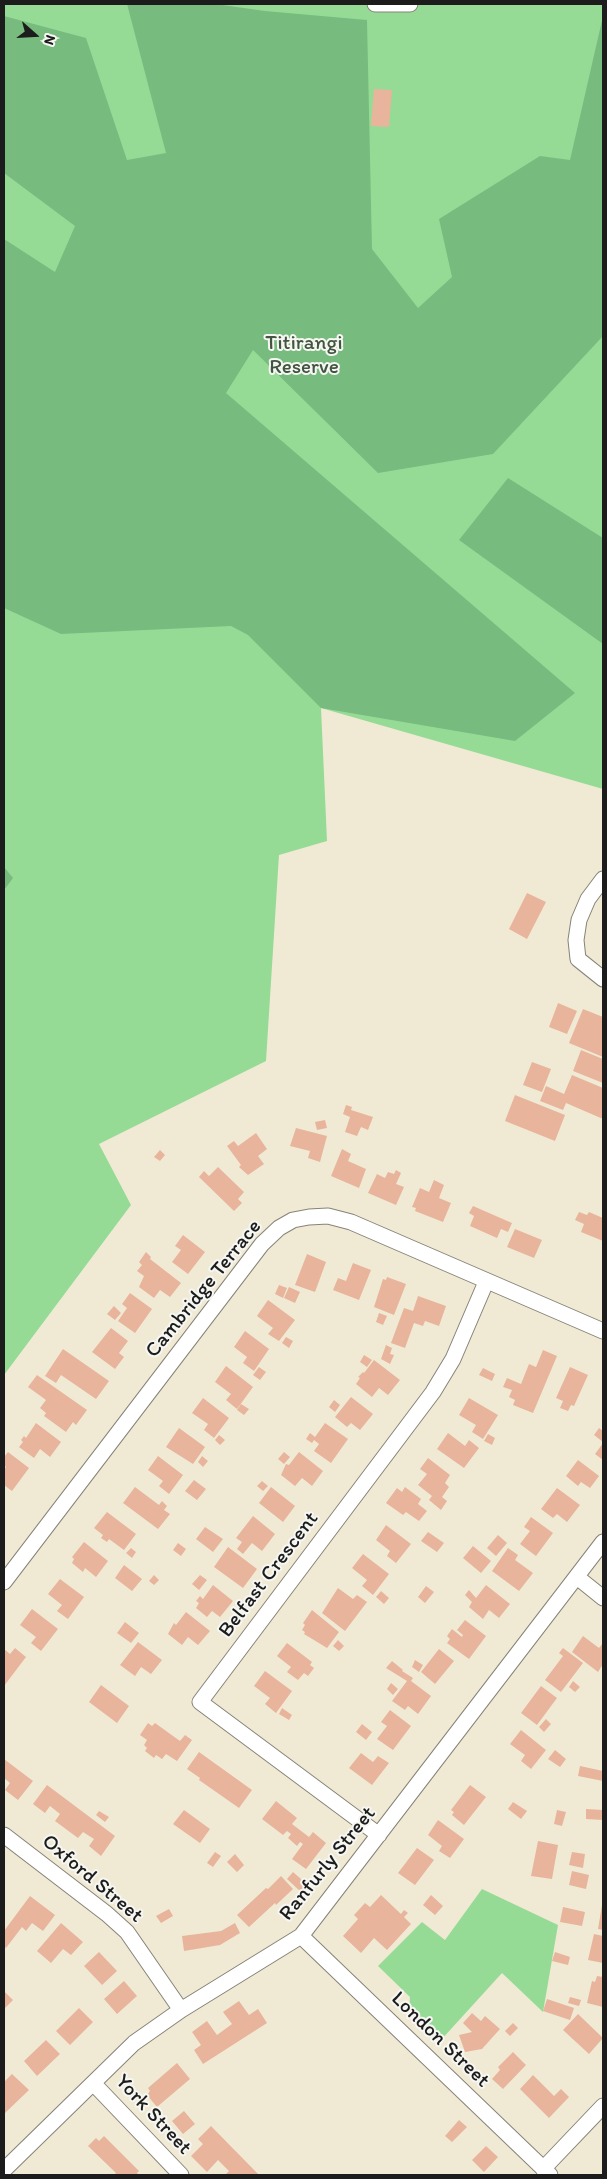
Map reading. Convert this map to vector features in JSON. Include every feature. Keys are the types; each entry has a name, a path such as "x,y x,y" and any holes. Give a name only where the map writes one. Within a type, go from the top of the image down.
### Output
{"street":[{"path":"375,4 410,4"},
{"path":"603,879 588,899 579,920 576,940 578,958 603,979"},
{"name":"Cambridge Terrace","path":"4,1582 262,1244 279,1228 293,1220 328,1216 352,1222 486,1282 603,1331"},
{"name":"Belfast Crescent","path":"379,1836 200,1702 433,1392 453,1359 486,1282"},
{"name":"Ranfurly Street","path":"4,2170 134,2044 181,2010 301,1936 603,1542"},
{"path":"577,1577 603,1598"},
{"name":"Oxford Street","path":"4,1835 107,1914 127,1932 181,2010"},
{"name":"London Street","path":"301,1936 546,2172"},
{"name":"York Street","path":"94,2084 181,2175"},
{"path":"546,2172 603,2106"}],"green space":[{"name":"Titirangi Reserve","path":"4,4 603,4 603,789 321,708 327,841 279,855 266,1061 99,1144 131,1205 4,1375"},
{"path":"127,4 215,4 265,11 367,20 372,249 418,308 452,277 439,219 540,156 570,160 603,16 603,336 493,454 378,473 253,350 226,393 575,693 515,741 321,708 248,635 231,626 61,634 4,608 4,239 55,272 75,226 4,173 4,16 86,38 127,160 166,153"},
{"path":"508,478 603,538 603,644 459,540"},
{"path":"4,867 13,878 4,890"},
{"path":"482,1889 558,1925 543,2012 502,1973 441,2040 409,2011 410,1997 378,1966 422,1922 445,1940"}],"building":[{"path":"374,89 392,90 389,127 371,126"},
{"path":"527,893 546,902 527,939 509,929"},
{"path":"558,1003 577,1011 567,1034 549,1027"},
{"path":"583,1009 603,1017 603,1057 569,1043"},
{"path":"581,1050 603,1059 603,1083 573,1071"},
{"path":"532,1062 551,1069 542,1092 523,1085"},
{"path":"572,1075 603,1088 603,1119 566,1103 563,1110 540,1101 546,1086 564,1094"},
{"path":"515,1095 565,1115 555,1141 505,1121"},
{"path":"346,1105 352,1107 351,1110 373,1117 368,1130 361,1127 357,1136 345,1132 350,1117 343,1114"},
{"path":"325,1120 327,1128 317,1130 315,1122"},
{"path":"296,1128 327,1136 320,1162 308,1158 310,1151 290,1146"},
{"path":"256,1133 267,1149 258,1156 264,1164 248,1175 239,1167 241,1165 227,1146 234,1141 238,1146"},
{"path":"342,1149 351,1154 348,1161 366,1169 359,1188 331,1176"},
{"path":"160,1150 165,1155 160,1161 154,1157"},
{"path":"218,1167 244,1192 238,1199 242,1203 234,1211 199,1177 204,1171 209,1176"},
{"path":"396,1170 401,1173 396,1184 404,1187 396,1205 368,1193 377,1174 385,1178 388,1172 394,1174"},
{"path":"434,1180 444,1185 439,1198 451,1203 443,1222 415,1211 416,1208 412,1207 420,1188 429,1192"},
{"path":"473,1206 512,1223 508,1232 501,1229 497,1238 470,1226 474,1216 469,1213"},
{"path":"579,1212 587,1215 589,1212 603,1218 603,1241 581,1232 584,1224 575,1220"},
{"path":"515,1229 542,1240 534,1258 507,1247"},
{"path":"183,1235 205,1252 188,1274 172,1262 181,1250 175,1246"},
{"path":"146,1252 151,1257 150,1259 181,1283 170,1297 160,1290 154,1298 139,1287 144,1276 137,1271 142,1265 139,1262"},
{"path":"307,1254 326,1262 315,1292 295,1285"},
{"path":"353,1263 371,1270 359,1300 333,1290 338,1278 346,1281"},
{"path":"387,1277 406,1284 394,1315 374,1307 383,1279 386,1280"},
{"path":"279,1285 287,1288 283,1298 275,1294"},
{"path":"289,1287 300,1292 295,1303 284,1298"},
{"path":"130,1293 152,1309 135,1333 118,1321 127,1308 122,1304"},
{"path":"418,1296 446,1306 439,1326 425,1321 423,1326 414,1323 405,1348 391,1343 404,1308 413,1311"},
{"path":"268,1300 295,1320 279,1341 268,1334 273,1328 257,1316"},
{"path":"114,1306 121,1313 115,1320 107,1314"},
{"path":"379,1313 387,1316 383,1325 376,1322"},
{"path":"111,1328 128,1341 119,1353 124,1357 115,1369 92,1352"},
{"path":"245,1331 269,1349 254,1371 243,1363 247,1357 234,1347"},
{"path":"286,1337 293,1341 289,1348 282,1343"},
{"path":"386,1345 392,1348 390,1354 394,1355 390,1364 381,1359"},
{"path":"63,1349 109,1381 96,1399 61,1375 56,1383 45,1376"},
{"path":"543,1350 557,1356 533,1413 513,1405 515,1400 509,1397 512,1390 503,1387 507,1378 521,1384 529,1364 536,1367"},
{"path":"364,1355 372,1360 367,1367 360,1362"},
{"path":"374,1360 400,1380 388,1395 379,1388 372,1397 356,1384 360,1378 358,1377 364,1373"},
{"path":"226,1366 253,1387 237,1409 226,1400 231,1394 215,1382"},
{"path":"259,1367 266,1372 260,1380 253,1375"},
{"path":"570,1367 588,1375 574,1406 571,1405 568,1411 560,1408 563,1401 556,1398"},
{"path":"483,1368 495,1374 492,1381 479,1375"},
{"path":"37,1375 87,1410 76,1425 73,1422 66,1432 44,1416 46,1413 40,1408 46,1400 28,1387"},
{"path":"351,1397 373,1414 360,1430 351,1423 347,1427 335,1417"},
{"path":"203,1398 229,1418 214,1438 204,1430 208,1424 192,1413"},
{"path":"469,1398 498,1415 483,1439 472,1432 476,1425 459,1415"},
{"path":"334,1400 340,1405 335,1412 329,1407"},
{"path":"241,1404 249,1409 244,1415 237,1410"},
{"path":"36,1423 61,1442 50,1457 40,1449 34,1458 19,1447 23,1442 21,1440 24,1436 26,1438"},
{"path":"325,1423 348,1439 331,1463 314,1451 319,1444 314,1440 312,1443 306,1439 310,1433 315,1437"},
{"path":"179,1428 205,1447 193,1464 166,1447"},
{"path":"599,1428 603,1431 603,1442 594,1435"},
{"path":"448,1433 465,1446 469,1440 479,1448 464,1468 437,1449"},
{"path":"488,1434 495,1438 492,1445 484,1441"},
{"path":"219,1435 225,1440 220,1445 215,1440"},
{"path":"603,1443 603,1460 595,1454"},
{"path":"8,1452 29,1468 12,1491 4,1485 4,1469 6,1467 4,1465 4,1457"},
{"path":"284,1452 290,1457 284,1464 278,1459"},
{"path":"299,1452 323,1471 312,1486 302,1478 295,1486 281,1475 286,1464 289,1465"},
{"path":"158,1456 183,1475 169,1494 159,1486 163,1481 148,1470"},
{"path":"202,1456 208,1461 203,1467 198,1462"},
{"path":"428,1458 450,1475 445,1483 449,1487 442,1497 447,1501 441,1510 429,1500 432,1496 418,1485 427,1474 420,1469"},
{"path":"578,1460 599,1476 590,1488 581,1482 578,1486 566,1476"},
{"path":"194,1480 206,1489 197,1500 185,1491"},
{"path":"262,1481 268,1486 263,1491 257,1486"},
{"path":"135,1487 159,1505 162,1501 167,1506 164,1510 170,1514 158,1529 123,1503"},
{"path":"271,1487 295,1506 283,1522 259,1503"},
{"path":"405,1487 421,1499 418,1504 427,1511 419,1521 406,1512 403,1515 386,1503 397,1488 402,1492"},
{"path":"557,1488 580,1505 567,1522 557,1514 553,1518 541,1509"},
{"path":"107,1512 136,1534 124,1550 109,1539 107,1542 101,1538 103,1535 94,1528"},
{"path":"253,1516 275,1534 262,1551 252,1543 243,1554 237,1549 242,1542 236,1538"},
{"path":"531,1517 553,1533 536,1556 520,1544 530,1531 524,1527"},
{"path":"386,1525 411,1544 396,1563 387,1556 390,1551 376,1540"},
{"path":"205,1527 223,1539 213,1552 196,1539"},
{"path":"428,1532 444,1543 437,1552 421,1541"},
{"path":"498,1535 507,1543 496,1556 487,1548"},
{"path":"84,1542 108,1561 96,1577 85,1568 83,1572 72,1563 74,1559 72,1557"},
{"path":"178,1543 186,1549 181,1556 173,1550"},
{"path":"473,1546 491,1561 481,1573 463,1558"},
{"path":"228,1547 257,1569 243,1588 214,1567"},
{"path":"131,1548 136,1552 132,1558 126,1553"},
{"path":"508,1548 518,1555 515,1560 533,1573 519,1591 492,1571"},
{"path":"363,1554 389,1574 373,1595 362,1586 367,1580 352,1568"},
{"path":"124,1565 142,1579 132,1591 115,1578"},
{"path":"154,1575 159,1580 154,1585 149,1581"},
{"path":"200,1575 207,1580 199,1590 192,1584"},
{"path":"60,1579 84,1597 68,1619 57,1611 62,1605 48,1594"},
{"path":"213,1585 233,1601 220,1617 212,1611 207,1617 196,1608 199,1603 196,1601 200,1596 203,1599"},
{"path":"486,1585 510,1604 499,1618 489,1610 483,1619 469,1607 472,1602 465,1595 469,1590 476,1598"},
{"path":"426,1586 434,1592 425,1603 418,1597"},
{"path":"338,1588 353,1599 357,1595 367,1602 345,1631 322,1613"},
{"path":"381,1591 389,1598 384,1604 376,1597"},
{"path":"32,1609 58,1629 41,1651 31,1643 36,1637 20,1625"},
{"path":"312,1610 339,1632 327,1648 304,1634 305,1632 302,1630 305,1625 303,1623"},
{"path":"186,1612 210,1631 198,1645 188,1637 182,1645 168,1634 174,1623 176,1625"},
{"path":"465,1620 486,1636 469,1659 447,1643 450,1639 447,1636 452,1629 462,1637 463,1635 457,1630"},
{"path":"125,1622 139,1633 131,1643 117,1633"},
{"path":"583,1636 599,1648 603,1643 603,1664 598,1672 572,1652"},
{"path":"338,1640 344,1646 339,1651 333,1646"},
{"path":"138,1642 162,1660 151,1674 141,1667 135,1676 120,1665"},
{"path":"287,1643 312,1662 310,1665 314,1668 308,1676 304,1673 298,1680 287,1672 291,1667 277,1656"},
{"path":"15,1648 26,1657 4,1686 4,1649 10,1654"},
{"path":"563,1648 583,1663 561,1692 545,1680 563,1656 559,1653"},
{"path":"439,1649 454,1661 435,1684 421,1672"},
{"path":"415,1660 423,1665 419,1672 412,1667"},
{"path":"392,1661 413,1678 411,1681 431,1696 418,1714 408,1706 405,1710 392,1701 407,1681 386,1668"},
{"path":"265,1671 292,1691 276,1713 265,1704 270,1698 254,1686"},
{"path":"573,1681 580,1687 575,1692 569,1687"},
{"path":"391,1683 398,1689 393,1695 387,1689"},
{"path":"101,1685 129,1706 117,1723 89,1702"},
{"path":"541,1686 557,1698 537,1725 521,1713"},
{"path":"282,1708 292,1715 289,1720 279,1714"},
{"path":"390,1710 411,1726 393,1750 377,1739 387,1726 381,1722"},
{"path":"546,1719 551,1724 544,1732 539,1727"},
{"path":"148,1723 152,1726 155,1723 180,1741 185,1735 192,1740 177,1761 166,1754 162,1759 156,1755 154,1758 145,1751 147,1748 144,1745 147,1740 140,1735"},
{"path":"362,1724 372,1732 366,1740 356,1732"},
{"path":"521,1730 546,1750 531,1769 521,1761 525,1755 510,1744"},
{"path":"555,1750 566,1759 560,1767 548,1759"},
{"path":"199,1752 252,1790 239,1808 199,1780 200,1778 187,1769"},
{"path":"361,1753 373,1762 378,1756 389,1763 372,1785 349,1768"},
{"path":"4,1759 33,1781 18,1800 5,1790 10,1783 4,1778"},
{"path":"580,1766 603,1771 603,1781 578,1776"},
{"path":"47,1785 115,1836 101,1856 89,1846 94,1839 83,1832 78,1838 55,1821 60,1814 50,1806 45,1813 33,1804"},
{"path":"470,1785 486,1797 464,1825 452,1815 454,1812 451,1810"},
{"path":"276,1801 297,1818 292,1824 309,1837 313,1832 326,1843 306,1869 292,1859 303,1844 300,1842 297,1846 288,1838 291,1834 287,1831 283,1835 262,1819"},
{"path":"513,1802 527,1811 521,1819 508,1809"},
{"path":"586,1809 603,1810 603,1820 586,1819"},
{"path":"184,1810 210,1829 200,1843 173,1824"},
{"path":"557,1810 566,1812 562,1826 554,1824"},
{"path":"99,1811 109,1817 105,1822 96,1815"},
{"path":"438,1820 464,1839 450,1858 439,1851 442,1846 428,1835"},
{"path":"538,1841 558,1845 552,1879 531,1876"},
{"path":"417,1848 434,1860 415,1885 398,1873"},
{"path":"215,1852 221,1856 213,1867 207,1863"},
{"path":"572,1852 585,1854 583,1868 569,1865"},
{"path":"235,1854 244,1865 237,1872 227,1862"},
{"path":"572,1871 589,1875 586,1889 569,1885"},
{"path":"293,1872 308,1885 301,1892 287,1879"},
{"path":"281,1876 293,1889 249,1927 237,1915"},
{"path":"381,1895 401,1914 404,1910 408,1913 404,1917 411,1924 387,1950 374,1938 361,1953 343,1936 358,1919 354,1915 365,1903 370,1907"},
{"path":"431,1895 443,1906 435,1915 423,1905"},
{"path":"30,1896 55,1915 43,1931 32,1923 26,1931 22,1927 6,1948 4,1946 4,1931"},
{"path":"603,1905 603,1930 598,1929"},
{"path":"563,1907 585,1912 582,1926 560,1922"},
{"path":"169,1909 173,1916 161,1923 156,1916"},
{"path":"61,1923 83,1942 71,1955 63,1949 51,1963 37,1951"},
{"path":"235,1923 240,1933 220,1945 184,1951 182,1936 221,1931"},
{"path":"594,1934 603,1936 603,1963 588,1960"},
{"path":"99,1952 117,1971 102,1985 84,1966"},
{"path":"555,1952 570,1957 568,1965 552,1961"},
{"path":"597,1976 603,1977 603,2007 587,2003 592,1981 595,1982"},
{"path":"124,1981 137,1996 117,2014 104,1999"},
{"path":"4,1991 13,2000 4,2009"},
{"path":"570,1997 581,2000 579,2006 568,2003"},
{"path":"547,1999 574,2008 570,2020 543,2011"},
{"path":"239,2001 249,2015 258,2009 267,2023 203,2064 194,2050 201,2045 192,2032 207,2021 217,2035 232,2024 223,2012"},
{"path":"79,2008 93,2022 70,2045 56,2031"},
{"path":"472,2013 481,2021 485,2016 500,2029 482,2049 465,2052 459,2035 472,2032 463,2023"},
{"path":"578,2014 603,2038 589,2054 563,2030"},
{"path":"513,2023 518,2028 510,2036 505,2031"},
{"path":"46,2040 60,2054 37,2076 24,2061"},
{"path":"513,2052 526,2065 503,2089 492,2079 500,2070 498,2067"},
{"path":"177,2063 190,2079 157,2107 147,2095 150,2091 148,2088"},
{"path":"12,2074 29,2090 4,2114 4,2082"},
{"path":"533,2075 554,2096 561,2089 569,2097 549,2118 520,2089"},
{"path":"184,2111 195,2124 183,2134 172,2121"},
{"path":"459,2120 467,2127 452,2142 445,2136"},
{"path":"211,2126 259,2175 225,2175 229,2171 218,2160 207,2172 191,2156 203,2144 198,2139"},
{"path":"104,2136 139,2171 137,2173 139,2175 114,2175 116,2173 88,2146 96,2138 99,2141"},
{"path":"486,2146 498,2157 484,2172 472,2160"}]}
